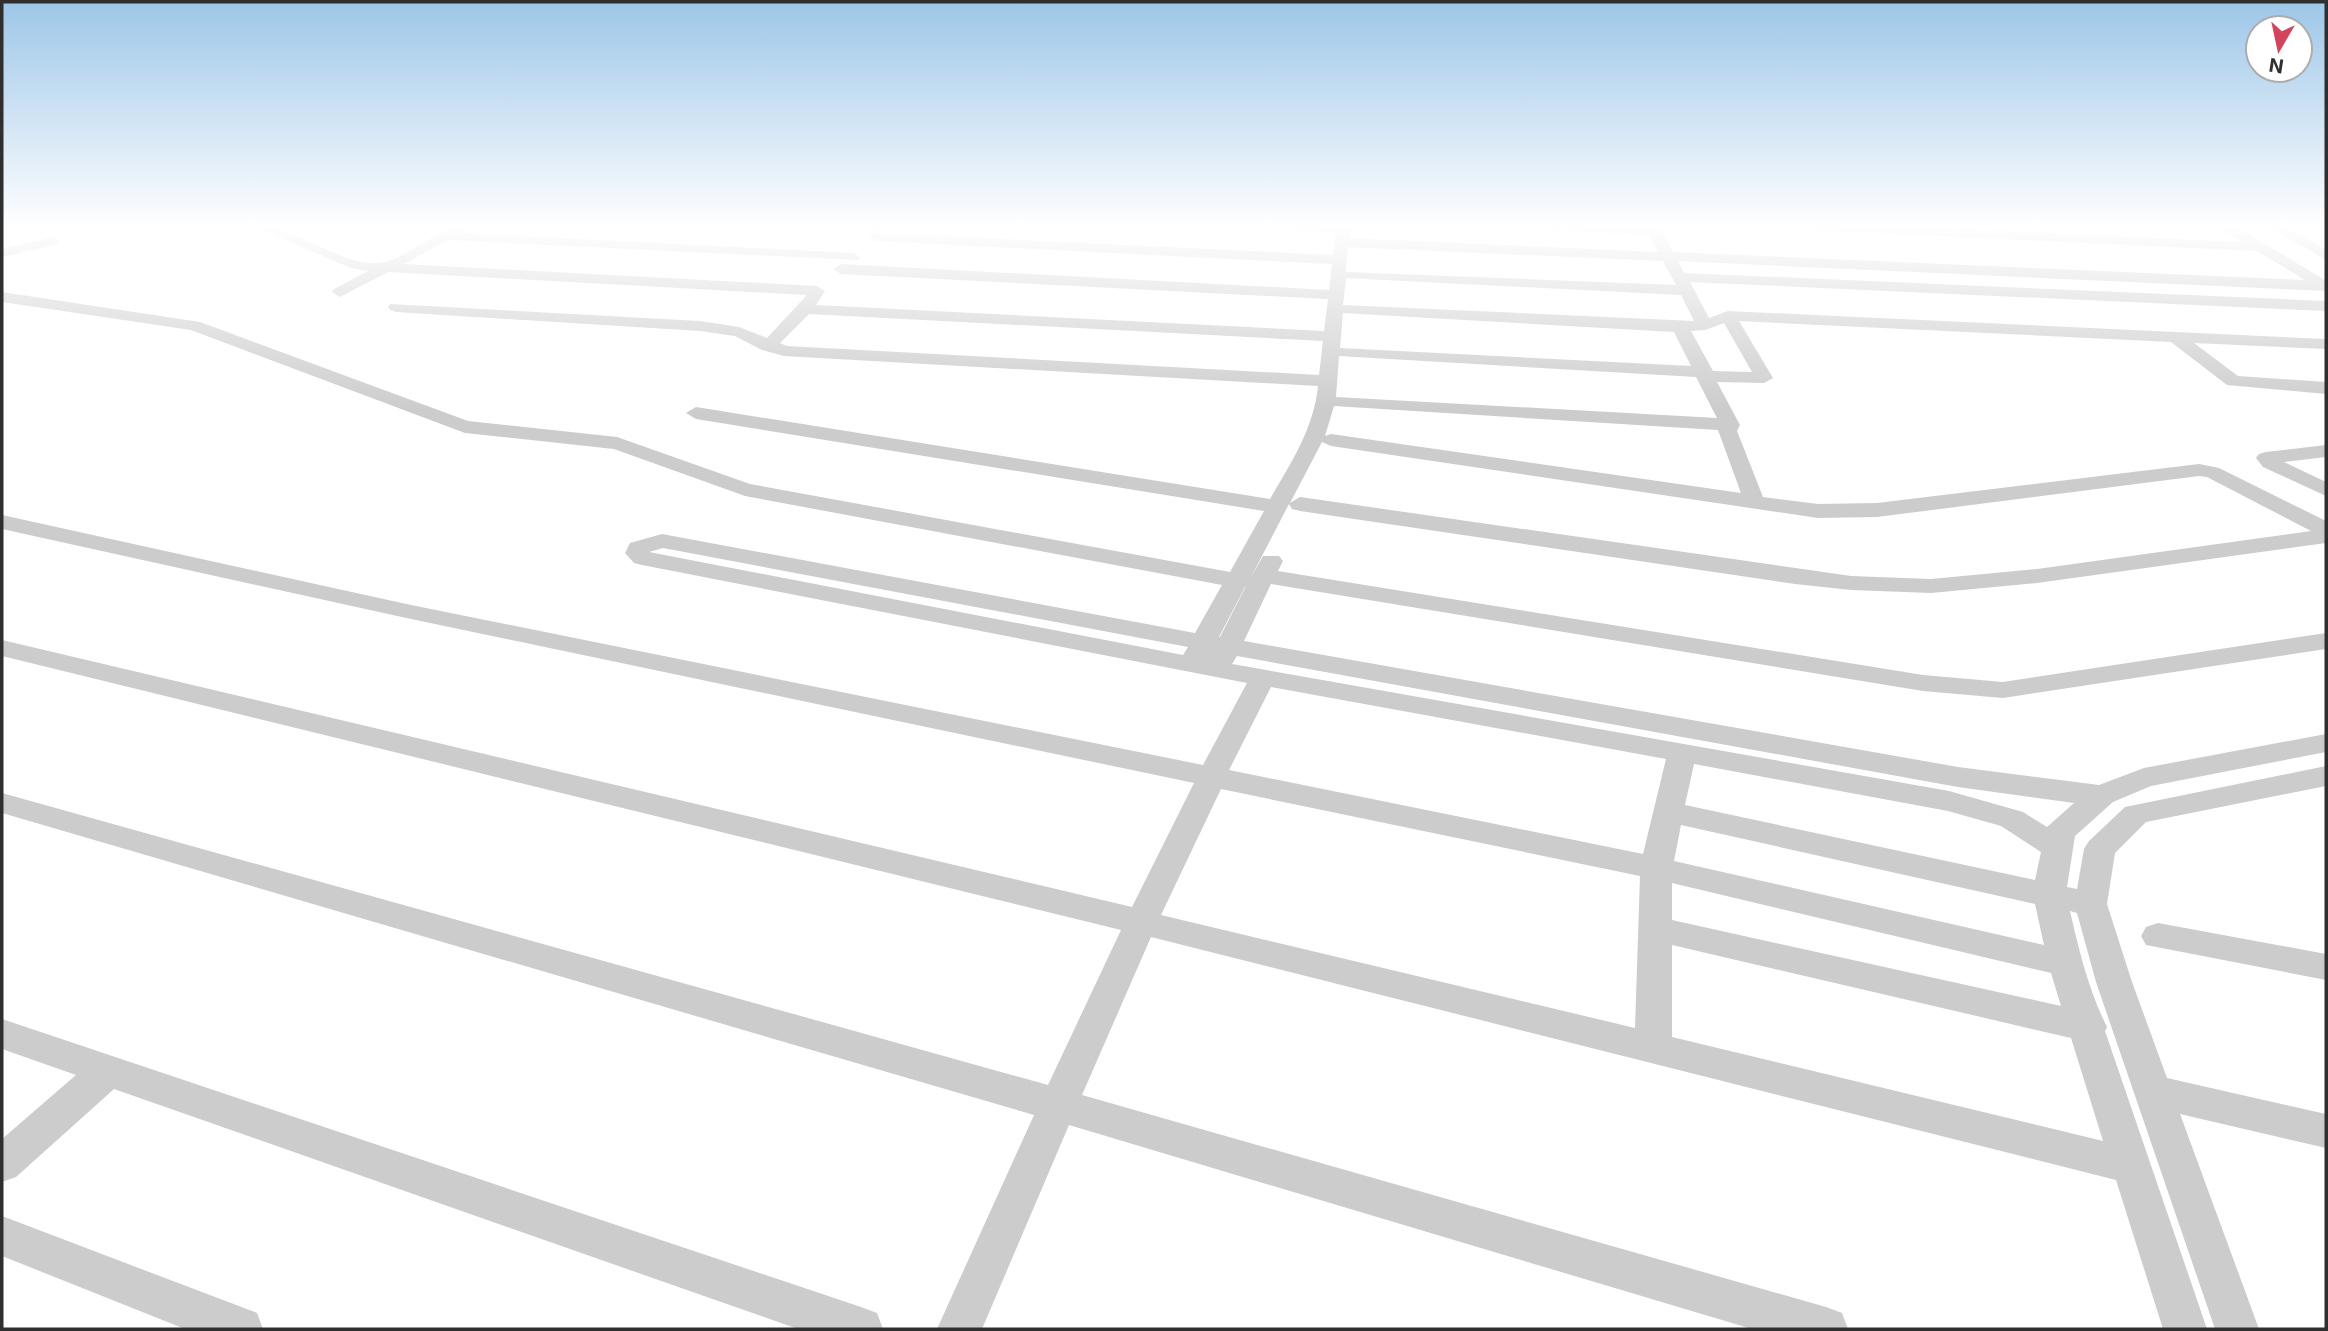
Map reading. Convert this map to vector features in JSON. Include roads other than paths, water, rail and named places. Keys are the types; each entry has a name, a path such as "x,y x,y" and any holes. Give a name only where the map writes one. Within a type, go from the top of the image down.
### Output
{"street":[{"path":"340,292 349,287"},
{"path":"744,287 817,291"},
{"path":"768,346 805,309 821,287"},
{"path":"1116,287 1681,327 1705,325 1728,316 2326,344"},
{"path":"1210,655 1327,432 1340,402 1338,344 1343,287"},
{"path":"1684,287 1705,325"},
{"path":"1802,287 2326,305"},
{"path":"2297,287 2326,305"},
{"path":"2,296 194,327 465,427 617,443 745,490 1251,578 1923,683 2003,690 2326,642"},
{"path":"396,307 700,326 739,331 768,346 798,352 1327,381"},
{"path":"805,309 1338,344 1764,378 1728,316"},
{"path":"1681,327 1730,425"},
{"path":"2177,338 2233,382 2326,388"},
{"path":"1327,432 1327,381 1338,344"},
{"path":"1340,402 1730,425"},
{"path":"695,413 1289,505 1851,583 1931,586 2037,576 2326,533"},
{"path":"1730,425 1727,431 1755,503"},
{"path":"1327,432 1755,503 1818,511 1877,510 2199,470 2212,472 2326,533"},
{"path":"2326,451 2266,458 2270,463 2326,490"},
{"path":"2,522 411,612 1656,868 2065,963"},
{"path":"2057,848 2028,828 1994,812 1949,801 1263,677 1210,655 662,541 638,548 636,553 642,558 1210,655 1958,777 2056,791 2102,794"},
{"path":"2,648 1140,922 2133,1166"},
{"path":"959,1329 1140,922 1210,775 1263,677"},
{"path":"2185,1329 2089,1027 2065,963 2049,894 2060,832 2102,794 2144,778 2326,743"},
{"path":"1653,1048 1656,868 1682,751"},
{"path":"2238,1329 2114,982 2091,904 2100,849 2136,814 2326,776"},
{"path":"2,803 1059,1105 1826,1329"},
{"path":"1669,812 2091,904"},
{"path":"1657,929 2089,1027"},
{"path":"2158,936 2326,967"},
{"path":"2,1034 860,1329"},
{"path":"2,1164 108,1071"},
{"path":"2154,1091 2326,1131"},
{"path":"2,1236 241,1329"}]}
